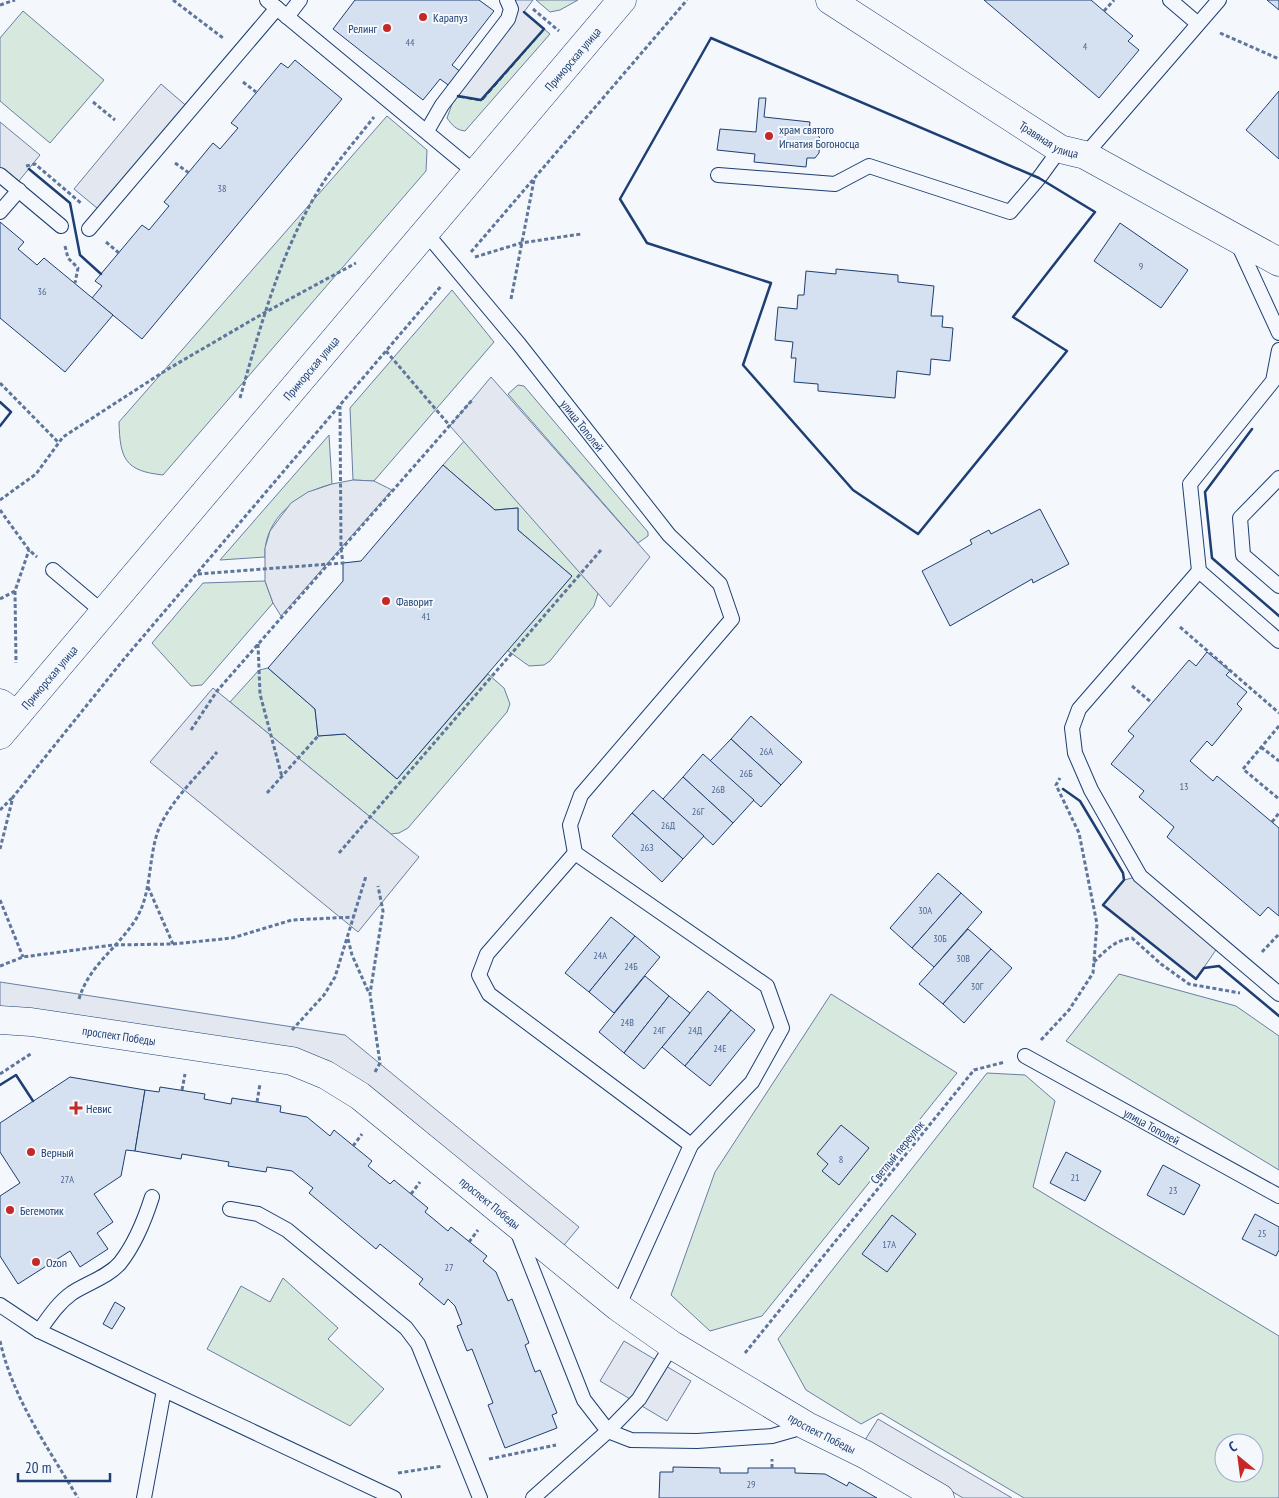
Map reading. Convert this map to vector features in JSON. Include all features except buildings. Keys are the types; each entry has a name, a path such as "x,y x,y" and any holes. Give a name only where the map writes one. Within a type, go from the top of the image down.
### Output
{"street":[{"name":"Приморская улица","path":"6,717 104,613 477,174 622,0"},
{"name":"Травяная улица","path":"830,0 1073,152 1235,236 1279,262"},
{"name":"проспект Победы","path":"0,1020 70,1028 264,1057 292,1062 326,1076 360,1096 618,1307 672,1345 807,1426 866,1455 940,1498"}],"lane":[{"path":"89,229 277,8 300,0"},
{"path":"427,131 442,105 508,19 511,9 507,0"},
{"path":"1170,0 1197,23"},
{"path":"718,175 835,184 870,166 1010,212 1039,178 1073,152 1219,0"},
{"path":"277,8 389,99 477,174"},
{"path":"0,175 61,226"},
{"path":"0,212 19,190"},
{"name":"улица Тополей","path":"426,233 505,327 669,534 720,584 732,619 581,795 570,825 575,853"},
{"path":"1235,236 1279,333"},
{"path":"1279,350 1276,383 1190,484 1199,572 1279,641"},
{"path":"1279,478 1240,518 1243,555 1279,586"},
{"path":"53,570 104,613"},
{"path":"1199,572 1079,708 1072,728 1075,753 1091,790 1140,876 1279,994"},
{"path":"618,1307 691,1145 752,1082 782,1028 767,986 575,853 487,954 479,975 489,994 691,1145"},
{"name":"улица Тополей","path":"1025,1056 1279,1196"},
{"path":"39,1331 55,1308 71,1294 103,1276 120,1263 144,1221 152,1197"},
{"path":"230,1209 258,1214 287,1230 406,1328 418,1344 480,1498"},
{"path":"514,1222 584,1400 605,1434 631,1440 697,1441 772,1436 807,1426"},
{"path":"0,1305 39,1331 394,1498"},
{"path":"533,1498 605,1434 639,1399 672,1345"},
{"path":"144,1498 164,1390"}],"path":[{"path":"0,5 15,0"},
{"path":"173,0 240,51"},
{"path":"581,234 521,243 468,258 687,0"},
{"path":"1104,11 1114,0"},
{"path":"529,6 560,32"},
{"path":"1197,23 1279,59"},
{"path":"240,398 264,313 289,248 329,175 389,99"},
{"path":"93,102 115,120"},
{"path":"35,164 67,192"},
{"path":"505,327 534,179"},
{"path":"61,226 68,258 78,268 75,283"},
{"path":"0,500 36,474 63,437 168,369 264,313 356,263"},
{"path":"0,810 13,797 120,665 437,291"},
{"path":"386,351 450,426"},
{"path":"0,383 59,443"},
{"path":"191,730 217,691 473,399"},
{"path":"197,574 343,563 341,549 340,406"},
{"path":"0,510 29,550 53,570"},
{"path":"16,663 15,591 29,550"},
{"path":"339,853 602,550"},
{"path":"0,599 15,591"},
{"path":"1163,611 1279,713"},
{"path":"258,643 260,694 282,777"},
{"path":"1132,686 1152,703"},
{"path":"1279,726 1243,769 1279,798"},
{"path":"267,793 318,736"},
{"path":"1261,747 1279,761"},
{"path":"70,1028 81,990 95,966 137,919 148,886 158,831 170,809 217,752"},
{"path":"1025,1056 1069,1010 1093,972 1097,924 1079,833 1056,784 1075,753"},
{"path":"0,849 13,797"},
{"path":"1272,822 1279,813"},
{"path":"264,1057 324,995 335,977 366,876"},
{"path":"148,886 173,944"},
{"path":"370,994 383,911 378,886"},
{"path":"0,900 23,956"},
{"path":"0,966 23,956 113,946 173,944 232,938 292,920 354,917"},
{"path":"348,938 352,955 370,994 380,1063 360,1096"},
{"path":"1094,962 1109,947 1122,939 1132,938 1189,984 1254,994 1266,983"},
{"name":"Светлый переулок","path":"725,1377 974,1070 1025,1056"},
{"path":"0,1074 19,1062"},
{"path":"0,1341 6,1368 19,1398 78,1498"},
{"path":"392,1474 466,1463 605,1434"}],"shaded area":[{"path":"507,0 533,0 524,12 544,29 481,100 450,95 508,19"},
{"path":"536,0 578,0 560,10 550,12"},
{"path":"23,11 104,80 50,143 0,101 0,38"},
{"path":"544,29 550,34 465,131 459,130 453,125 447,118 452,104 458,96 481,99"},
{"path":"161,84 190,109 103,213 74,189"},
{"path":"387,116 427,150 426,171 163,475 140,470 133,466 123,454 119,422"},
{"path":"0,122 40,155 14,187 0,175"},
{"path":"452,290 494,342 374,481 353,480 350,408"},
{"path":"491,377 650,557 610,607 450,426"},
{"path":"518,385 524,386 648,532 648,536 638,543 508,394"},
{"path":"329,435 332,484 307,493 285,509 270,531 266,543 265,557 220,560"},
{"path":"465,440 598,593 594,606 550,661 544,665 529,666 507,650 572,576 518,530 518,508 495,510 443,465"},
{"path":"353,480 374,481 392,490 281,616 273,603 265,581 265,548 270,531 291,503 308,492 332,484"},
{"path":"265,581 273,603 202,685 191,686 152,643 203,583"},
{"path":"268,668 315,709 318,736 345,734 397,779 488,674 504,688 510,704 507,712 408,828 399,833 391,834 230,702 259,670"},
{"path":"213,688 419,857 358,932 150,762"},
{"path":"1140,876 1220,944 1196,979 1103,905 1124,880"},
{"path":"1119,974 1236,1006 1279,1036 1279,1170 1066,1041"},
{"path":"0,982 345,1035 579,1227 560,1250 327,1060 0,1010"},
{"path":"831,994 957,1073 762,1316 710,1331 671,1295 715,1172"},
{"path":"987,1073 1025,1075 1055,1101 1033,1187 1279,1336 1279,1498 1024,1498 881,1413 861,1424 806,1390 778,1339"},
{"path":"283,1278 338,1328 328,1339 384,1389 350,1426 207,1349 241,1286 270,1302"},
{"path":"624,1341 691,1381 667,1421 600,1381"},
{"path":"878,1419 1012,1498 963,1498 865,1440"}],"fence":[{"path":"458,97 482,101 544,30"}],"wall":[{"path":"458,96 481,100 544,29 524,12"},
{"path":"711,38 1039,178 1095,212 1013,317 1067,351 918,534 853,490 743,365 771,283 647,243 620,199 711,38"},
{"path":"29,169 70,203 80,255 101,274"},
{"path":"0,402 11,412 0,426"},
{"path":"1252,429 1205,492 1212,558 1279,616"},
{"path":"1063,789 1080,801 1123,873 1124,880 1103,905 1196,979 1204,968 1219,966 1279,1016"},
{"path":"0,1085 16,1075 33,1101"}],"place":[{"name":"Карапуз","path":"423,17"},
{"name":"Релинг","path":"387,28"},
{"name":"храм святого Игнатия Богоносца","path":"769,136"},
{"name":"Фаворит","path":"386,601"},
{"name":"Невис","path":"76,1108"},
{"name":"Верный","path":"31,1152"},
{"name":"Бегемотик","path":"10,1210"},
{"name":"Ozon","path":"36,1262"}]}
